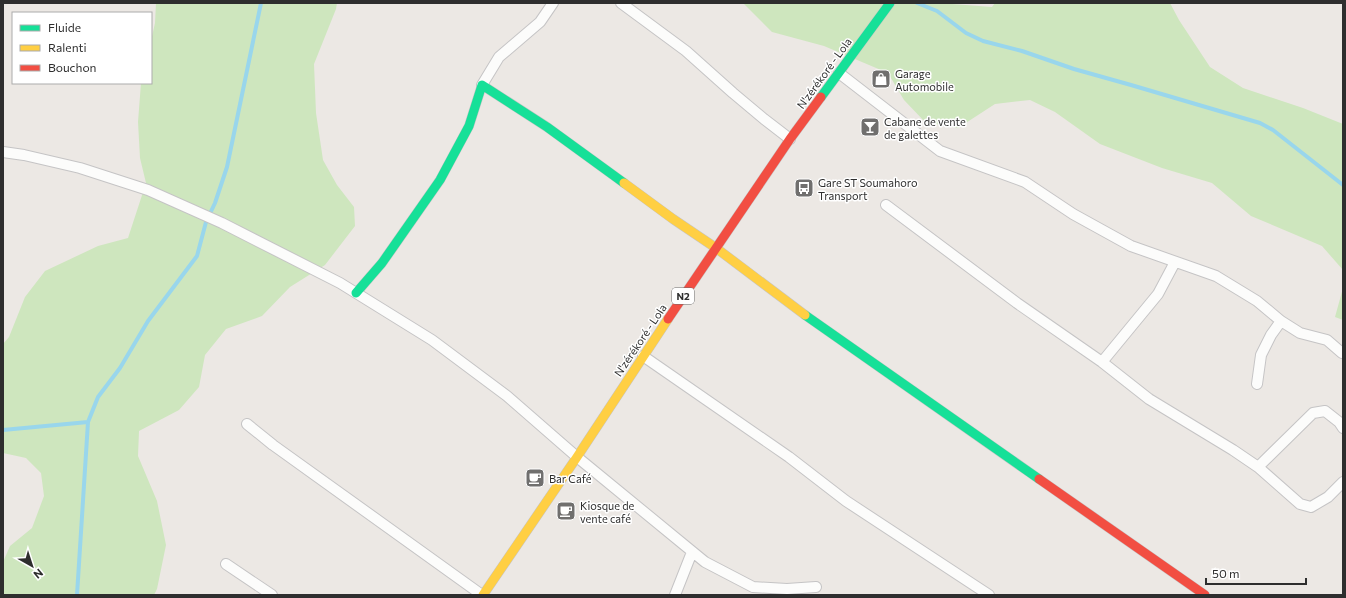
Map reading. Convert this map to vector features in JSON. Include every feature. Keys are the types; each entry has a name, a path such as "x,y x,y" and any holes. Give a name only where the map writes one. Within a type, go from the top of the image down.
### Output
{"main road":[{"name":"N'zérékoré - Lola","path":"483,595 790,139 890,3"},
{"path":"356,294 382,263 440,180 469,126 482,85 548,127 673,219 716,248 826,331 1205,595"}],"street":[{"path":"482,85 499,57 540,22 553,3"},
{"path":"621,3 686,51 738,98 790,139"},
{"path":"839,73 940,151 1025,182 1073,214 1131,246 1216,276 1257,301 1281,321 1300,333 1327,340 1342,352"},
{"path":"3,152 24,155 80,168 148,190 222,223 340,283 432,340 507,396 577,457 705,562 753,587 764,595"},
{"path":"886,205 1017,303 1102,362 1149,399 1258,467 1300,504 1311,507 1328,497 1343,482"},
{"path":"1102,362 1158,294 1175,262"},
{"path":"1257,384 1260,355 1270,335 1281,321"},
{"path":"643,356 789,457 846,501 989,595"},
{"path":"1258,467 1312,413 1325,411 1339,422 1343,428"},
{"path":"247,424 280,450 483,595"},
{"path":"675,595 692,552"},
{"path":"226,564 272,595"},
{"path":"753,587 787,590 816,587"}],"green space":[{"path":"156,3 337,3 314,64 316,113 323,160 337,185 354,207 355,226 325,265 290,287 262,316 226,329 205,355 199,387 179,410 139,431 138,456 157,501 166,545 157,589 154,595 3,595 3,562 10,546 32,528 44,496 41,473 26,458 3,453 3,344 9,337 25,297 45,271 98,246 128,238 146,183 140,158 138,122 141,84 152,84 152,36 155,23"},
{"path":"743,3 939,3 992,7 995,3 1170,3 1179,20 1210,67 1243,88 1303,108 1343,124 1343,270 1322,246 1251,216 1212,183 1162,168 1100,144 1055,112 1030,100 995,104 958,128 925,122 904,100 888,73 824,46 772,32"},
{"path":"1343,288 1343,320 1335,317"}],"waterway":[{"path":"77,595 88,422 98,397 120,368 148,321 197,256 206,222 215,203 227,167 261,3"},
{"path":"917,3 937,11 966,33 983,41 1022,51 1074,69 1260,123 1273,130 1343,185"},
{"path":"3,430 88,422"}],"traffic: fast":[{"path":"821,97 890,3"},
{"path":"356,293 382,263 440,180 469,126 482,85 547,127 624,183"},
{"path":"805,315 1039,479"}],"traffic: slow":[{"path":"624,183 716,248 805,315"},
{"path":"483,595 577,457 668,319"}],"traffic: jam":[{"path":"668,319 790,139 821,97"},
{"path":"1039,479 1205,595"}],"place":[{"name":"Garage Automobile","path":"881,79"},
{"name":"Cabane de vente de galettes","path":"870,127"},
{"name":"Gare ST Soumahoro Transport","path":"804,188"},
{"name":"Bar Café","path":"535,478"},
{"name":"Kiosque de vente café","path":"566,511"}]}
